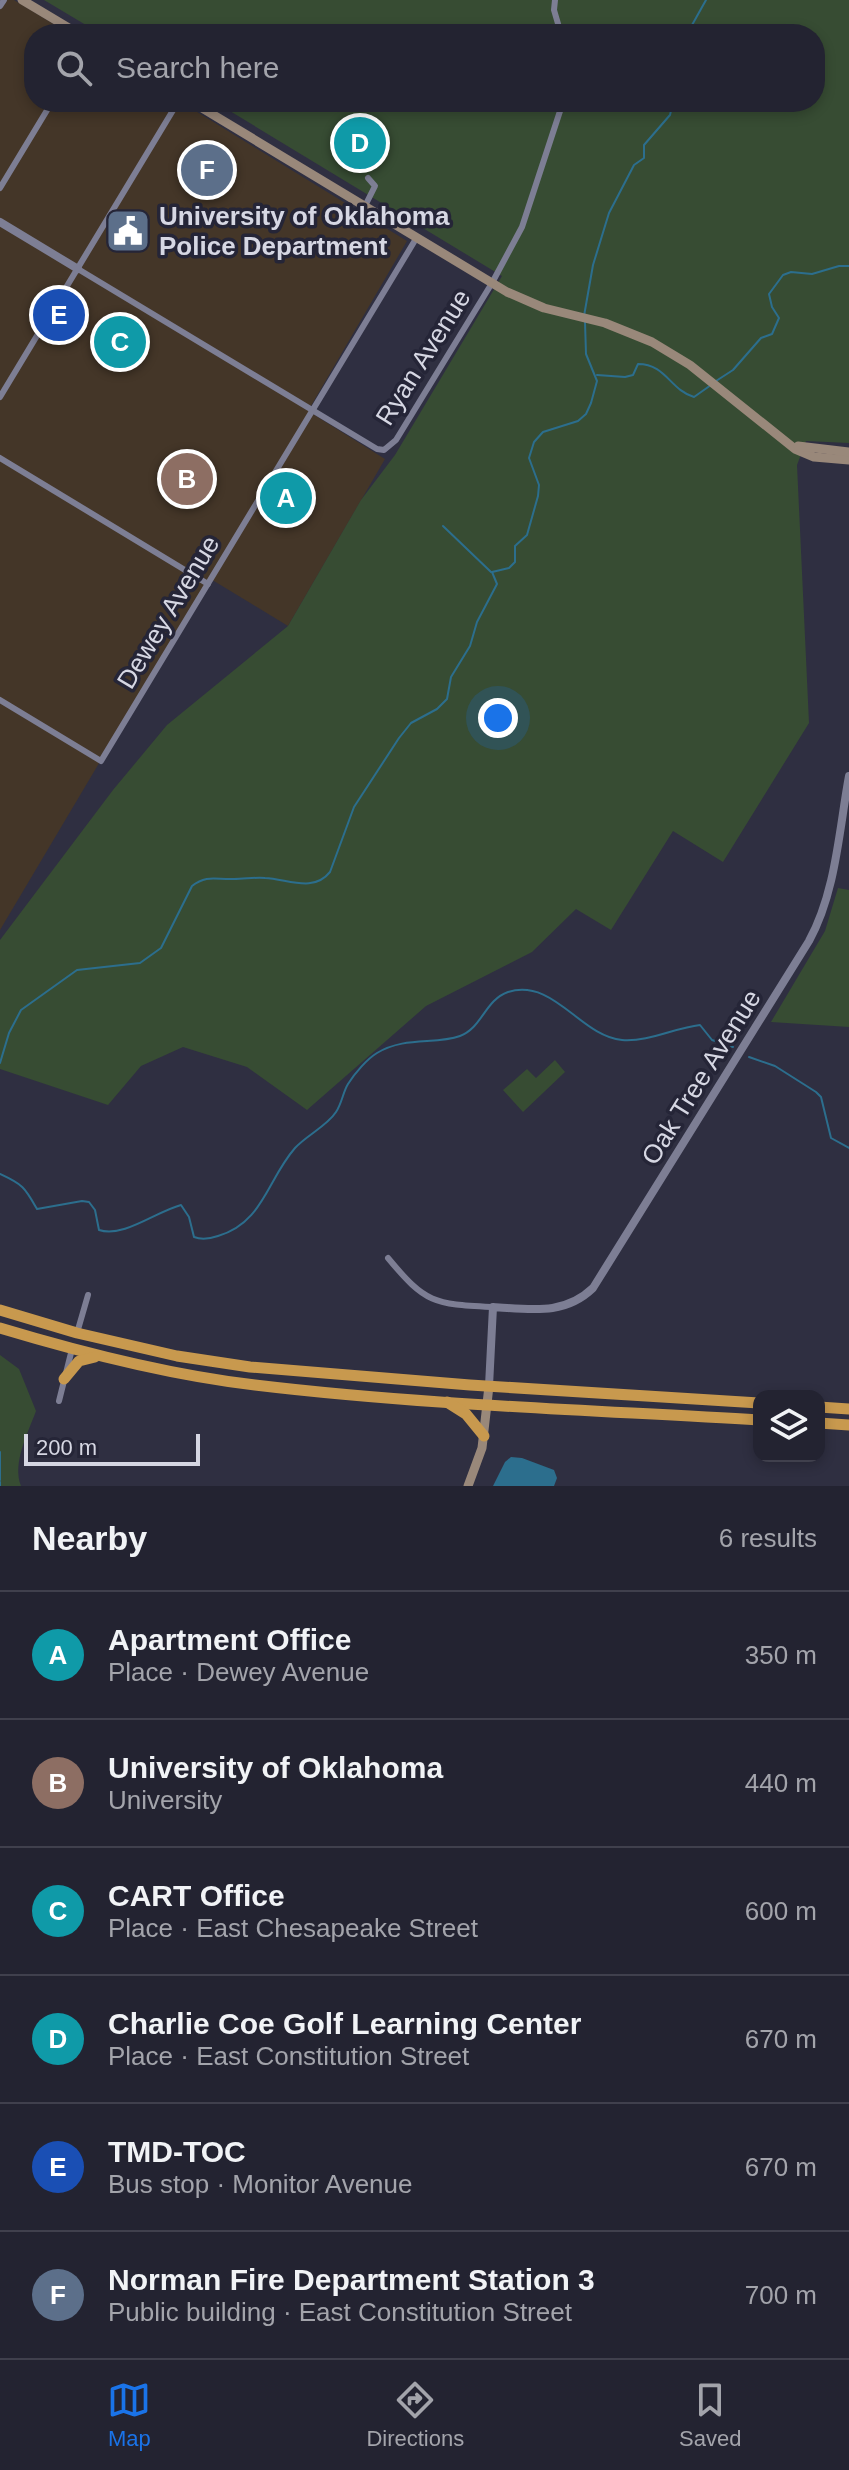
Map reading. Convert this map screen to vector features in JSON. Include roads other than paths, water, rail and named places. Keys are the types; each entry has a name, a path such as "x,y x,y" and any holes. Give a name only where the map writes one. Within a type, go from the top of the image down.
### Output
{"highway":[{"path":"0,1310 77,1333 177,1356 250,1367 753,1403"},
{"path":"0,1328 103,1356 253,1385 753,1420"},
{"path":"64,1379 79,1361 103,1356"},
{"path":"444,1400 465,1414 484,1436"},
{"path":"825,1423 849,1425"}],"main road":[{"path":"22,0 62,24"},
{"path":"209,112 529,303 605,323 663,347 710,380 795,449 814,457 849,460"},
{"path":"788,442 808,448 849,452"},
{"path":"468,1486 484,1436 489,1386"}],"street":[{"path":"0,6 4,0"},
{"path":"555,0 557,24"},
{"path":"0,188 46,112"},
{"path":"0,397 172,112"},
{"name":"Ryan Avenue","path":"312,411 377,449 384,450 396,440 492,283 530,210 545,149 559,112"},
{"path":"365,206 375,186 368,178"},
{"path":"0,222 312,411"},
{"name":"Dewey Avenue","path":"0,700 101,761 417,237"},
{"path":"0,458 208,584"},
{"name":"Oak Tree Avenue","path":"493,1307 559,1308 582,1298 598,1280 818,924 829,890 849,776"},
{"path":"388,1258 409,1283 434,1301 493,1307 489,1386"},
{"path":"77,1333 88,1295"},
{"path":"59,1401 72,1349"}],"water":[{"path":"511,1457 554,1470 557,1478 554,1486 493,1486 505,1462"}],"waterway":[{"path":"693,24 706,0"},
{"path":"584,316 593,265 609,213 634,165 644,158 644,145 671,112"},
{"path":"716,381 733,370 761,338 772,334 779,318 769,294 783,275 791,272 812,274 849,266"},
{"path":"0,1063 9,1033 21,1010 77,970 140,963 161,948 192,886 197,882 212,878 261,878 308,883 316,882 330,872 354,807 399,738 411,723 437,709 447,699 451,677 470,646 477,622 497,584 492,572 509,568 515,562 515,546 527,535 538,496 539,485 529,458 534,442 543,432 578,421 586,414 597,381 586,354 585,322"},
{"path":"597,375 633,375 638,364 655,368 679,389 694,397 711,385"},
{"path":"443,526 491,572"},
{"path":"0,1174 23,1188 37,1209 89,1202 95,1210 99,1230 109,1232 129,1227 181,1205 189,1217 194,1237 209,1238 233,1230 255,1211 285,1160 300,1143 332,1117 348,1084 369,1059 398,1044 460,1036 474,1027 494,1001 508,992 524,990 539,993 593,1029 622,1040 642,1039 700,1025 712,1040 733,1047"},
{"path":"749,1057 775,1066 816,1092 821,1097 831,1138 849,1148"},
{"path":"0,1452 0,1480"}],"place":[{"name":"Charlie Coe Golf Learning Center","path":"360,143"},
{"name":"Norman Fire Department Station 3","path":"207,170"},
{"name":"University of Oklahoma Police Department","path":"128,231"},
{"name":"TMD-TOC","path":"59,315"},
{"name":"CART Office","path":"120,342"},
{"name":"University of Oklahoma","path":"187,479"},
{"name":"Apartment Office","path":"286,498"}]}
